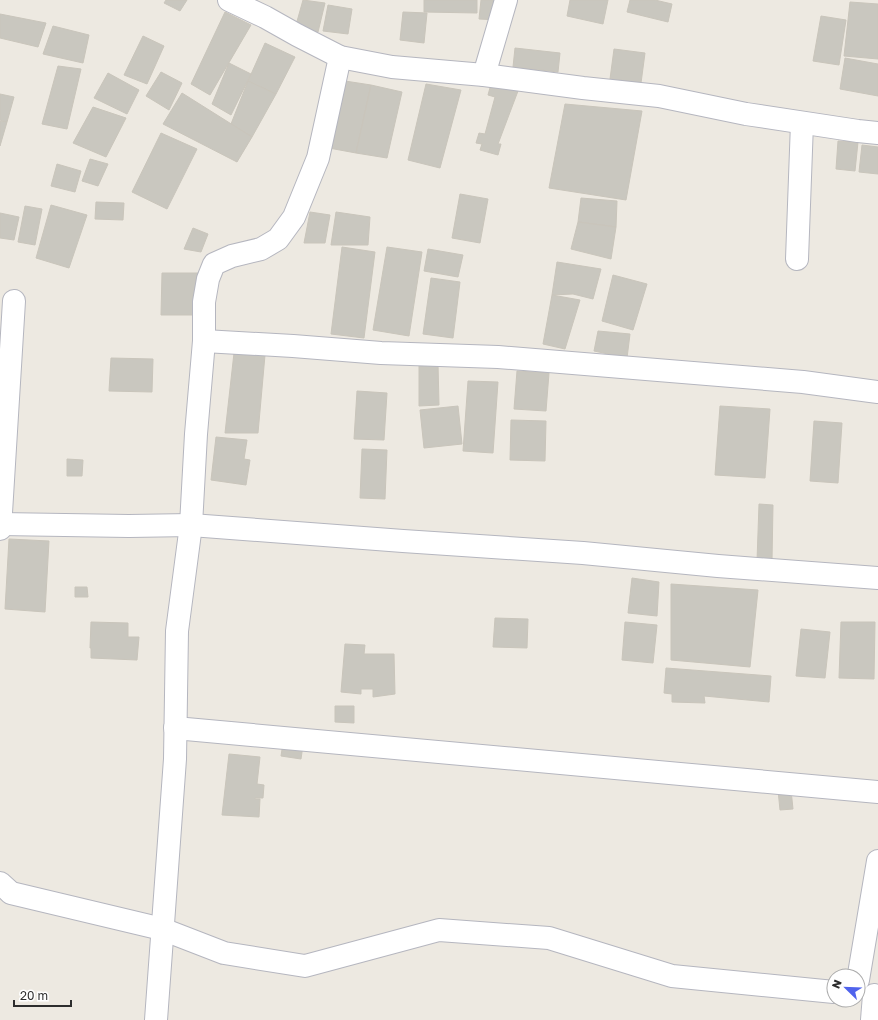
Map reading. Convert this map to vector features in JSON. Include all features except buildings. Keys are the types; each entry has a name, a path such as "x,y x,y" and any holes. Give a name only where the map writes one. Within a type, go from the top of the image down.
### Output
{"street":[{"path":"229,0 266,17 340,57 392,67 484,75 658,96 746,114 878,133"},
{"path":"484,75 506,0"},
{"path":"156,1020 175,759 177,632 191,525 196,434 204,341 204,302 208,279 214,264 232,256 261,249 278,240 294,217 318,158 340,57"},
{"path":"798,259 802,123"},
{"path":"0,529 14,301"},
{"path":"204,341 381,353 498,357 803,382 878,392"},
{"path":"0,524 129,526 191,525 583,553 718,566 878,578"},
{"path":"175,728 878,792"},
{"path":"860,968 878,862"},
{"path":"0,883 11,893 162,929 224,953 305,966 439,930 549,938 672,976 826,991"},
{"path":"870,994 872,1020"}]}
